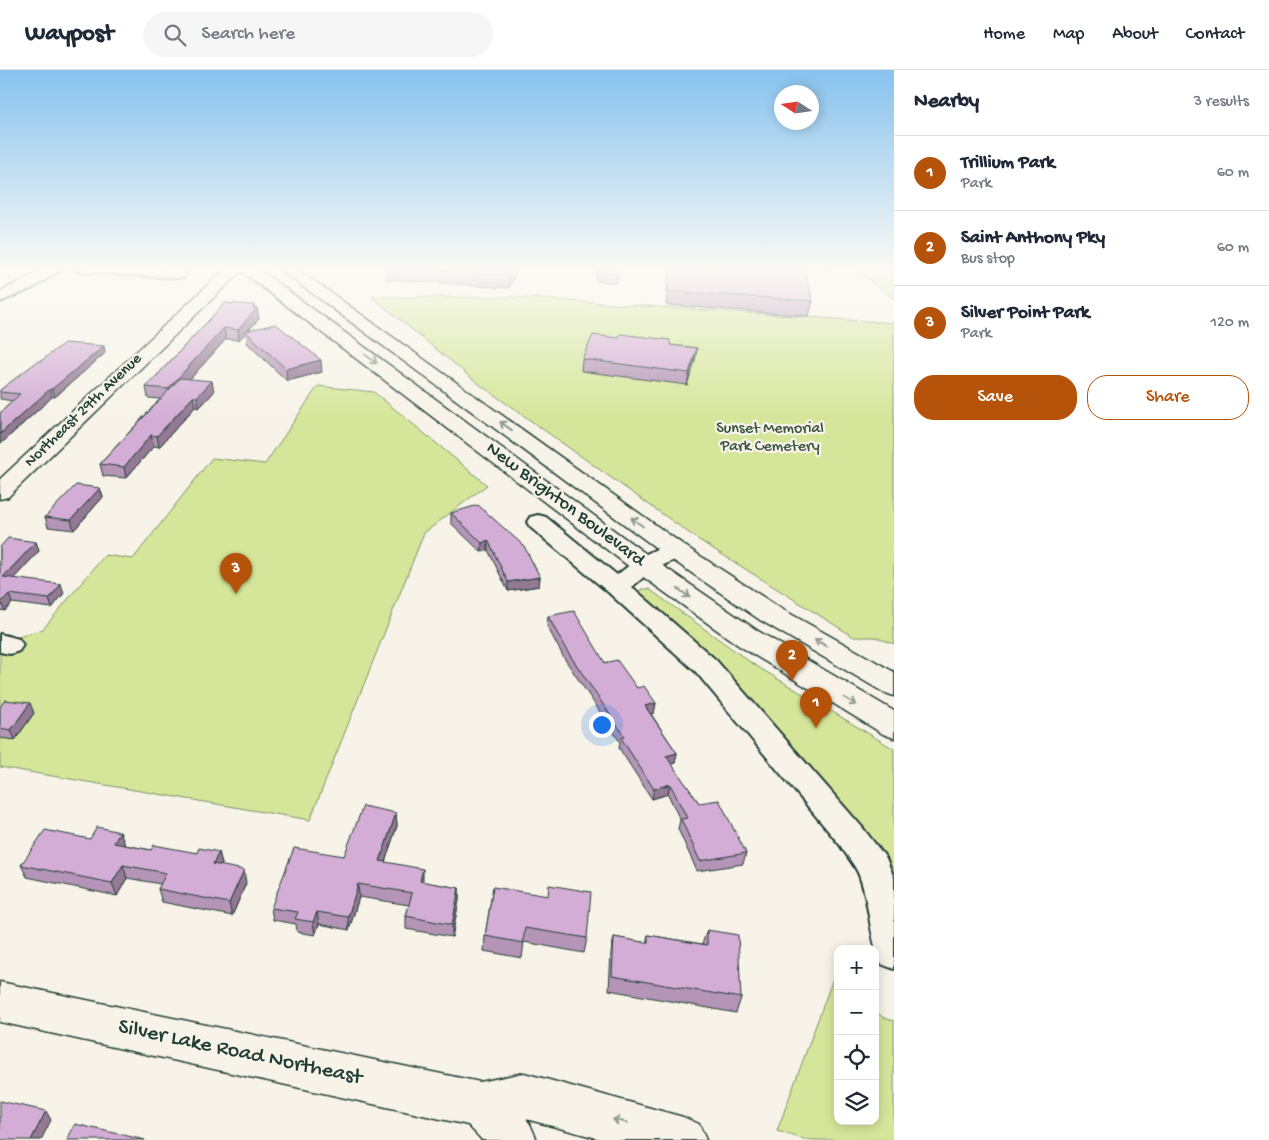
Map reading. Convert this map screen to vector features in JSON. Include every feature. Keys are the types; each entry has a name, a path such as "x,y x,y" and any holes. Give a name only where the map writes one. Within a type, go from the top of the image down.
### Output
{"main road":[{"name":"Northeast 29th Avenue","path":"0,492 181,318"},
{"name":"New Brighton Boulevard","path":"316,318 644,565 748,638 894,726"},
{"name":"New Brighton Boulevard","path":"356,318 676,551 770,614 894,685"},
{"path":"377,318 436,375"},
{"name":"Silver Lake Road Northeast","path":"0,1002 480,1105 524,1096 657,1130 683,1140"},
{"path":"480,1105 514,1140"}],"street":[{"path":"538,522 617,586 706,666 851,836 874,868 885,904 894,952"},
{"path":"617,586 644,565 676,551"}],"green space":[{"name":"Sunset Memorial Park Cemetery","path":"398,318 820,318 894,323 894,644 875,637 854,637 699,540 479,384"},
{"path":"318,386 374,392 487,485 424,533 310,820 0,767 0,643 43,629 105,555 133,559 212,458 265,464"},
{"path":"641,589 649,589 753,664 894,749 894,884 640,595"},
{"path":"834,976 834,1125 879,1125 879,1014 894,1021 894,1140 807,1140 777,1131"}],"building":[{"path":"211,318 248,318 238,330 224,328 168,389 146,387"},
{"path":"276,324 321,360 286,369 245,331"},
{"path":"620,334 670,340 670,345 697,348 689,373 582,359 593,335 619,338"},
{"path":"64,343 104,346 50,389 0,434 0,413 20,394 0,392 0,390"},
{"path":"180,378 212,381 197,397 193,397 157,436 151,435 124,467 100,464"},
{"path":"76,485 100,488 71,520 45,517"},
{"path":"478,505 524,546 540,577 508,582 488,540 482,543 451,513"},
{"path":"8,538 36,542 3,577 61,584 49,599 9,594 0,602 0,547"},
{"path":"574,611 605,663 617,660 637,688 644,686 656,703 645,706 677,753 666,756 699,803 719,800 746,853 700,861 681,819 687,818 670,784 654,789 621,738 625,737 565,648 548,616"},
{"path":"5,700 30,703 11,730 0,728 0,707"},
{"path":"363,806 396,813 380,861 423,869 420,881 459,888 452,925 406,916 412,893 358,884 348,917 317,912 313,922 295,919 298,912 271,908 294,848 344,856"},
{"path":"97,827 120,832 114,843 151,850 154,845 197,853 199,848 219,852 213,864 244,870 229,903 158,889 166,873 123,865 112,883 21,865 45,830 90,839"},
{"path":"549,885 591,892 587,938 525,928 523,943 485,936 493,887 548,896"},
{"path":"707,930 738,935 741,998 612,976 614,937 648,943 648,935 707,945"},
{"path":"0,1101 46,1111 31,1140 0,1140"},
{"path":"75,1124 145,1140 67,1140"}],"place":[{"name":"Silver Point Park","path":"236,594"},
{"name":"Saint Anthony Pky","path":"792,681"},
{"name":"Trillium Park","path":"816,728"}]}
